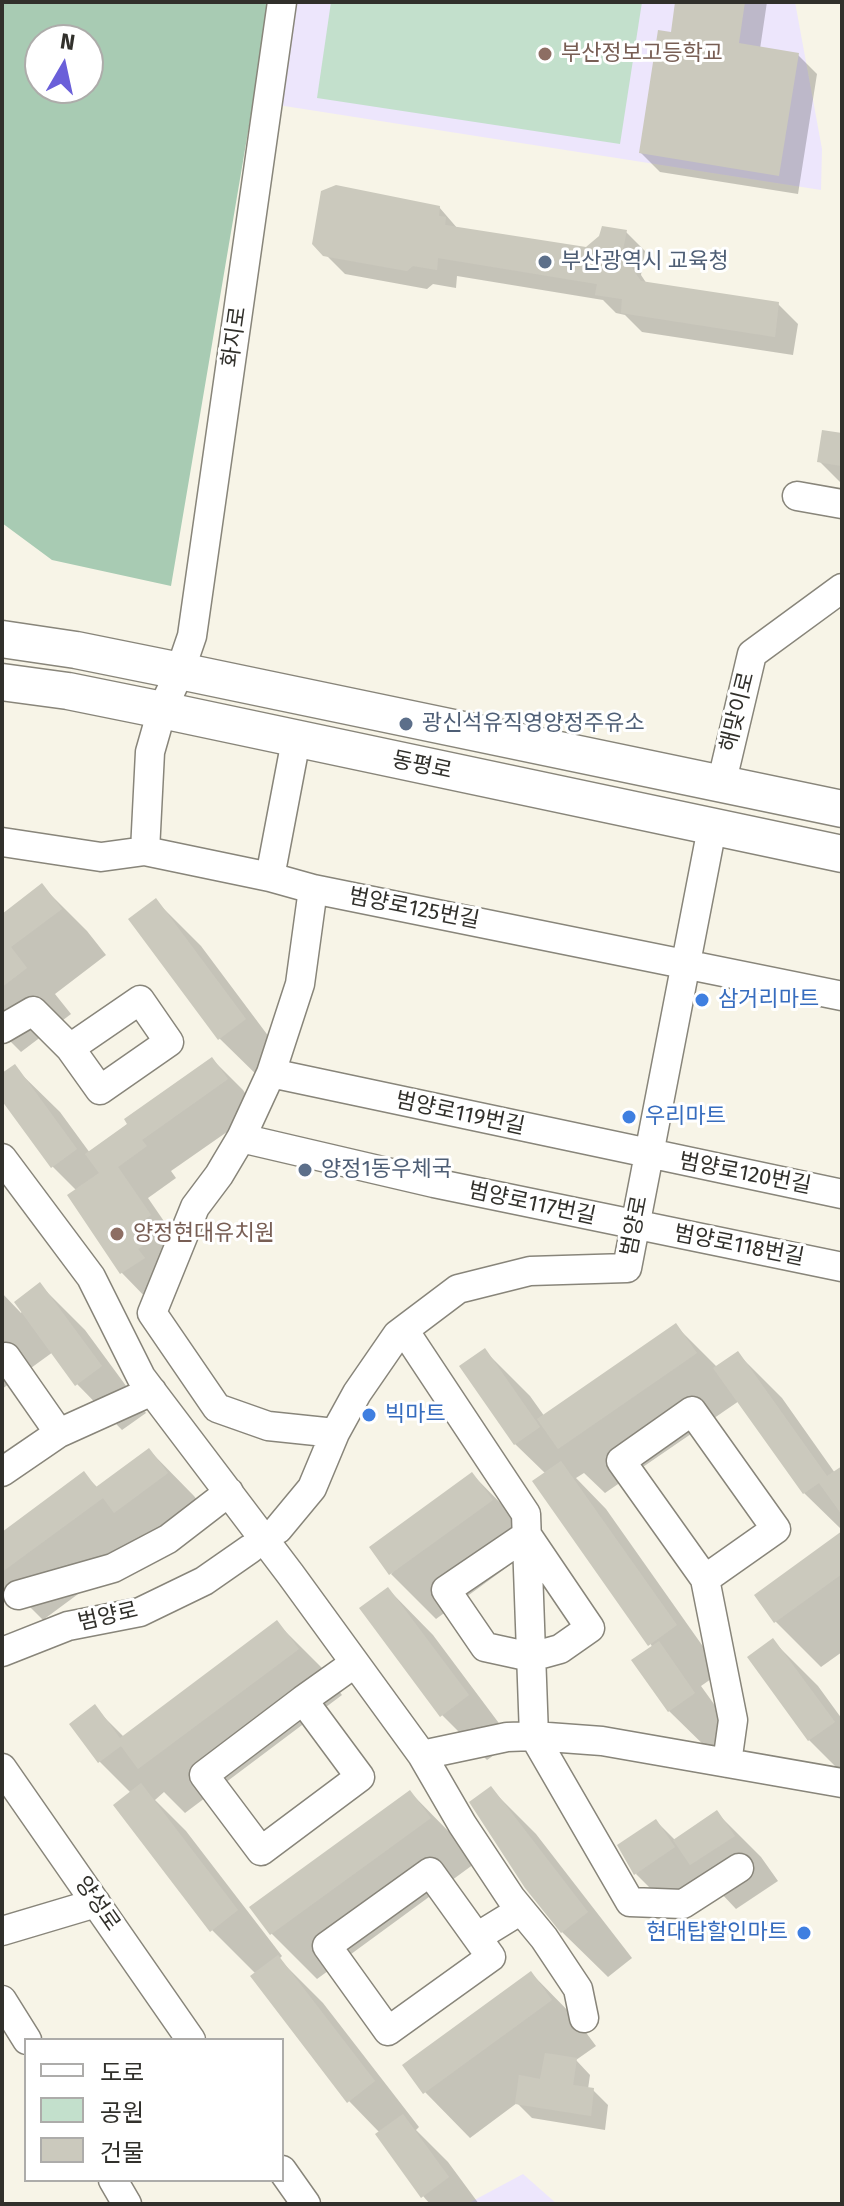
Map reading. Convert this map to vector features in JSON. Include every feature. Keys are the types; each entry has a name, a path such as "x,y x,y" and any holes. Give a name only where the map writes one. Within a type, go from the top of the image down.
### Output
{"main road":[{"name":"동평로","path":"2,639 180,671 842,809"},
{"name":"동평로","path":"2,682 162,710 842,854"}],"street":[{"name":"화지로","path":"145,851 150,752 162,710 192,636 282,2"},
{"path":"797,496 842,504"},
{"name":"해맞이로","path":"721,785 752,654 842,588"},
{"path":"270,877 296,740"},
{"name":"범양로","path":"278,1529 312,1488 335,1433 357,1393 397,1335 458,1289 530,1271 627,1268 712,828"},
{"name":"범양로125번길","path":"2,842 101,857 145,851 313,889 842,996"},
{"path":"121,1333 152,1313 195,1207 241,1138 271,1073 300,984 313,889"},
{"path":"2,1029 33,1011 70,1048"},
{"name":"범양로119번길","path":"271,1073 649,1154"},
{"name":"범양로117번길","path":"241,1138 635,1226"},
{"name":"범양로120번길","path":"649,1154 842,1194"},
{"path":"2,1158 91,1277 141,1377 422,1755 462,1824 578,1989 584,2018"},
{"name":"범양로118번길","path":"635,1226 842,1267"},
{"path":"152,1313 217,1408 268,1426 335,1433"},
{"path":"404,1330 526,1514 534,1736 630,1902 683,1904 739,1868"},
{"path":"2,1359 6,1357 59,1433"},
{"path":"2,1472 59,1433 152,1391"},
{"path":"705,1579 776,1529 692,1411 621,1461 705,1579 733,1720 727,1763"},
{"path":"18,1595 113,1568 168,1539 229,1492"},
{"path":"527,1535 590,1628 560,1649 531,1657 485,1647 446,1590 527,1535"},
{"name":"범양로","path":"2,1652 68,1626 140,1612 204,1581 250,1549"},
{"path":"303,1700 360,1777 261,1851 204,1775 303,1700 355,1663"},
{"path":"422,1755 507,1737 534,1736 602,1741 842,1783"},
{"name":"양성로","path":"2,1768 190,2038"},
{"path":"430,1872 477,1937 491,1957 388,2031 327,1946 430,1872"},
{"path":"2,1931 96,1903"},
{"path":"477,1937 521,1910"},
{"path":"2,2000 26,2038"},
{"path":"284,2173 306,2204"},
{"path":"114,2182 127,2204"}],"shaded area":[{"name":"부산정보고등학교","path":"294,2 795,2 822,149 821,190 278,105"},
{"path":"523,2174 557,2204 467,2204"}],"green space":[{"path":"2,2 270,2 171,586 52,560 2,523"},
{"path":"331,2 642,2 620,144 317,98"}],"building":[{"path":"675,2 745,2 739,43 799,53 779,176 639,153 658,30 671,32"},
{"name":"부산광역시 교육청","path":"336,185 440,206 439,216 446,217 445,225 586,247 599,236 602,226 627,230 622,254 641,281 779,302 775,337 621,313 622,299 595,295 597,284 438,258 437,270 413,266 407,271 323,256 312,244 321,191"},
{"path":"822,430 842,433 842,466 817,462"},
{"path":"42,883 62,909 11,947 27,968 2,987 2,914"},
{"path":"156,898 246,1019 218,1040 128,919"},
{"path":"212,1057 228,1079 142,1140 147,1146 118,1167 151,1215 136,1225 148,1243 138,1249 145,1258 120,1274 67,1195 99,1173 85,1154 127,1124 124,1119"},
{"path":"15,1064 77,1149 51,1168 2,1101 2,1073"},
{"path":"40,1282 102,1366 75,1386 14,1302"},
{"path":"676,1323 697,1353 558,1449 537,1419"},
{"path":"485,1348 540,1427 514,1445 459,1366"},
{"path":"738,1351 827,1476 842,1466 842,1515 819,1483 803,1494 713,1368"},
{"path":"149,1448 168,1473 114,1513 103,1498 2,1572 2,1532 84,1471 96,1487"},
{"path":"561,1461 677,1625 648,1646 532,1481"},
{"path":"472,1472 493,1500 389,1575 369,1547"},
{"path":"842,1531 842,1574 774,1623 754,1595"},
{"path":"388,1587 469,1695 440,1717 359,1608"},
{"path":"277,1620 299,1649 138,1769 121,1746 98,1763 69,1724 95,1704 120,1738"},
{"path":"773,1638 835,1722 808,1741 747,1657"},
{"path":"659,1641 695,1693 668,1712 631,1660"},
{"path":"141,1783 238,1910 210,1932 113,1805"},
{"path":"491,1786 588,1912 561,1933 525,1888 469,1802"},
{"path":"410,1790 431,1818 270,1935 249,1907"},
{"path":"717,1810 735,1836 690,1865 673,1840"},
{"path":"656,1819 675,1847 634,1875 617,1845"},
{"path":"278,1955 375,2081 347,2103 250,1976"},
{"path":"531,1971 552,2000 423,2094 402,2065"},
{"path":"545,2053 577,2058 573,2085 594,2088 591,2116 515,2104 519,2075 540,2079"},
{"path":"403,2114 449,2177 421,2198 375,2134"}],"place":[{"name":"부산정보고등학교","path":"545,54"},
{"name":"부산광역시 교육청","path":"545,262"},
{"name":"광신석유직영양정주유소","path":"406,724"},
{"name":"삼거리마트","path":"702,1000"},
{"name":"우리마트","path":"629,1117"},
{"name":"양정1동우체국","path":"305,1170"},
{"name":"양정현대유치원","path":"117,1234"},
{"name":"빅마트","path":"369,1415"},
{"name":"현대탑할인마트","path":"804,1933"}]}
